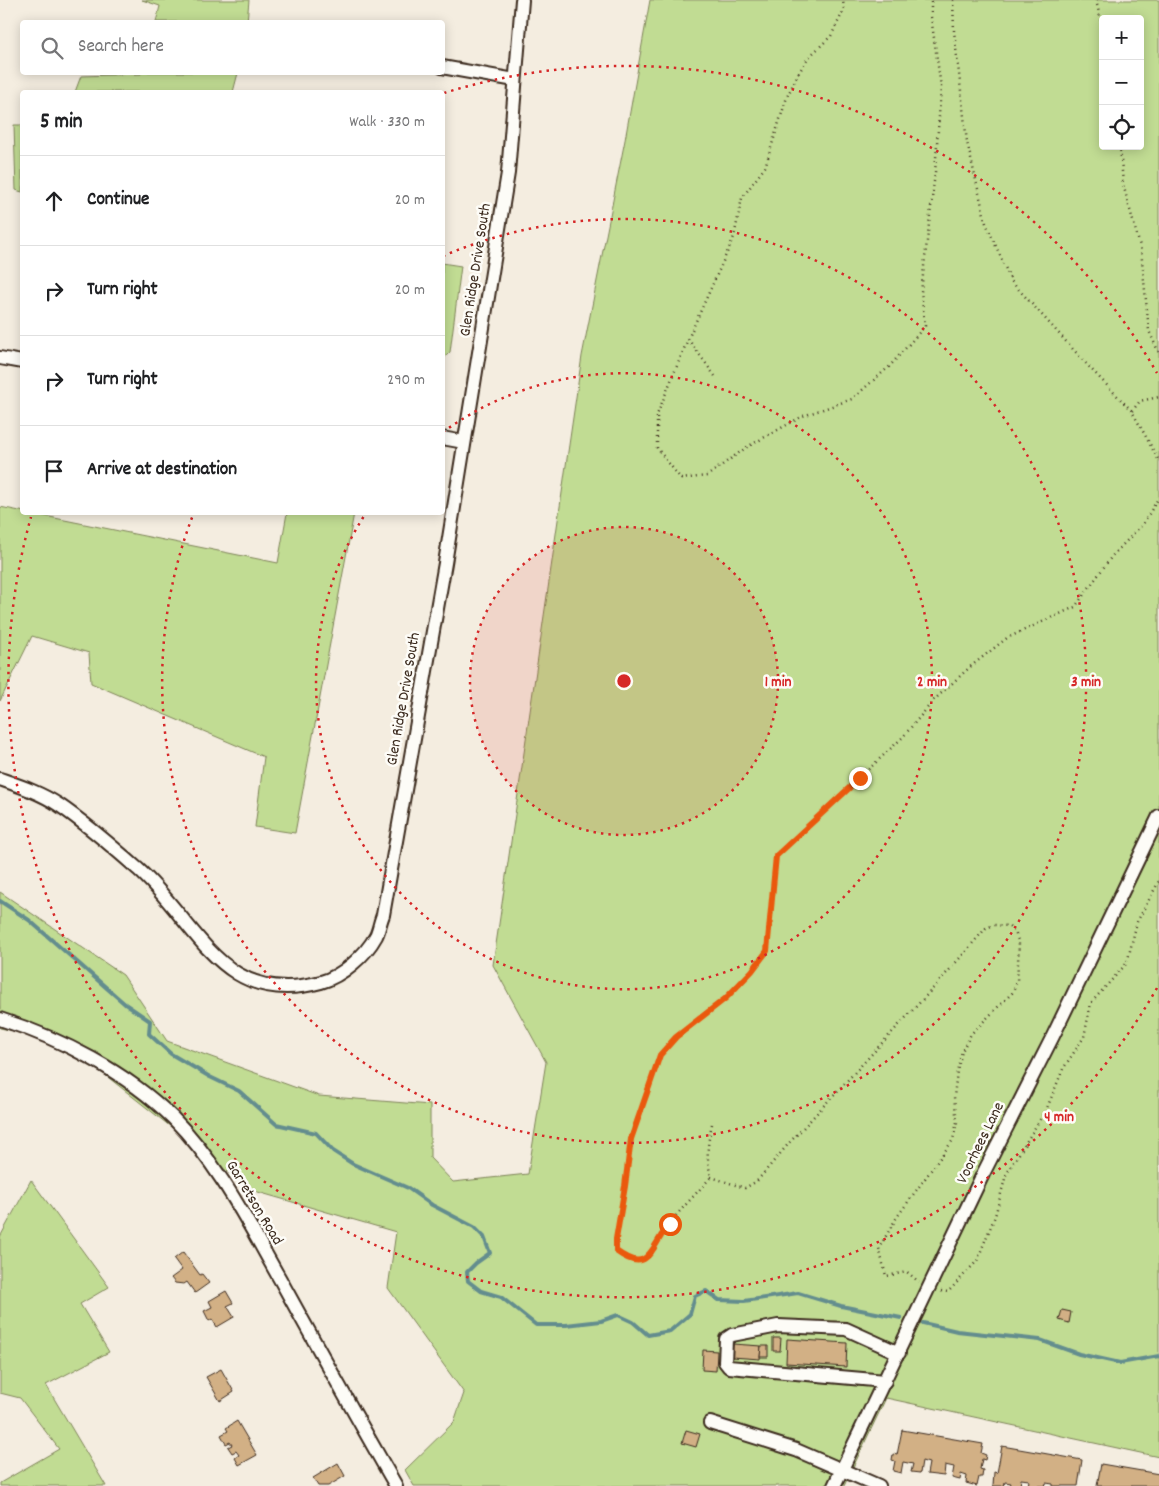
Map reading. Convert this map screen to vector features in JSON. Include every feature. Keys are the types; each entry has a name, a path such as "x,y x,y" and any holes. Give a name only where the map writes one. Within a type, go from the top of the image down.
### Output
{"street":[{"name":"Glen Ridge Drive South","path":"0,779 32,791 58,804 94,832 140,871 217,959 236,973 252,981 269,986 288,987 327,980 364,954 376,936 383,915 445,563 508,173 522,0"},
{"path":"445,68 515,80"},
{"path":"0,358 20,362"},
{"path":"445,439 464,442"},
{"name":"Voorhees Lane","path":"834,1486 983,1174 1053,1036 1159,816"},
{"name":"Garretson Road","path":"0,1019 34,1030 73,1048 109,1069 154,1101 174,1119 212,1165 262,1248 396,1486"},
{"path":"885,1381 729,1367 725,1362 726,1339 732,1335 778,1326 846,1329 899,1352"},
{"path":"710,1423 796,1450 879,1486"}],"path":[{"path":"843,0 844,10 831,36 808,58 787,97 765,167 742,198 734,237 656,415 656,448 681,479 707,476 747,447 803,416 852,399 889,367 925,326 921,292 935,173 941,87 931,17 931,0"},
{"path":"954,0 954,31 968,142 986,223 1011,282 1132,411 1159,461"},
{"path":"1096,0 1100,15"},
{"path":"1120,150 1123,184 1141,250 1150,331 1159,353"},
{"path":"688,339 715,376"},
{"path":"1132,411 1140,401 1159,397"},
{"path":"711,1177 660,1234 648,1258 639,1261 624,1257 616,1251 616,1239 631,1139 660,1055 676,1037 726,998 752,971 767,951 776,856 902,738 934,700 970,667 1007,638 1075,607 1112,556 1142,524 1159,497"},
{"path":"711,1177 745,1188 757,1181 790,1142 938,983 986,928 994,925 1008,926 1015,932 1019,943 1017,982 1012,993 971,1034 962,1051 954,1097 957,1122 953,1140 897,1217 879,1248 886,1276 907,1272 929,1290 948,1292 977,1261 995,1216 1006,1175 1047,1108 1063,1069 1084,1037 1091,1002 1127,963 1137,922 1159,881"},
{"path":"711,1177 707,1162 707,1145 712,1124"}],"green space":[{"path":"142,0 249,0 247,20 156,20 160,6"},
{"path":"650,0 1159,0 1159,1457 886,1398 844,1486 414,1486 405,1470 454,1422 464,1393 388,1288 396,1232 251,1190 62,1041 0,1028 0,892 123,975 167,1041 319,1096 430,1105 430,1158 453,1182 528,1174 546,1062 493,965 582,356 625,140"},
{"path":"237,75 234,90 76,90 81,76"},
{"path":"14,125 20,125 20,191 16,190"},
{"path":"445,263 461,266 450,352 445,357"},
{"path":"0,507 20,511 20,515 40,515 278,563 287,515 354,515 295,833 255,827 264,757 91,683 89,653 32,636 0,701"},
{"path":"31,1180 109,1287 80,1304 109,1352 46,1385 106,1486 0,1486 0,1483 59,1449 20,1398 0,1393 0,1237"}],"building":[{"path":"183,1252 200,1275 202,1274 209,1283 195,1293 187,1282 184,1284 175,1283 171,1278 182,1270 174,1259"},
{"path":"226,1291 233,1303 227,1306 234,1317 217,1327 212,1319 209,1321 204,1311 212,1307 209,1301"},
{"path":"1062,1310 1071,1312 1069,1323 1059,1320"},
{"path":"773,1338 781,1338 780,1351 773,1351"},
{"path":"787,1339 847,1343 846,1367 786,1363"},
{"path":"733,1344 761,1346 760,1359 732,1357"},
{"path":"761,1346 768,1346 768,1357 760,1357"},
{"path":"703,1350 717,1351 716,1371 702,1370"},
{"path":"221,1369 234,1392 220,1401 206,1377"},
{"path":"237,1421 257,1455 239,1465 235,1458 239,1455 236,1451 232,1453 228,1447 232,1445 230,1442 226,1444 221,1435 228,1431 226,1428"},
{"path":"686,1430 700,1434 696,1447 682,1443"},
{"path":"902,1430 983,1444 981,1453 986,1455 985,1460 982,1459 980,1469 983,1470 982,1477 979,1477 977,1486 966,1483 967,1476 961,1474 960,1480 952,1478 954,1467 945,1465 944,1476 927,1474 929,1463 922,1461 920,1473 911,1472 913,1464 903,1462 901,1473 893,1471 895,1461 892,1460 893,1454 897,1455"},
{"path":"1002,1446 1082,1460 1078,1486 1053,1486 1053,1484 1046,1483 1045,1486 1028,1486 1029,1480 1021,1479 1020,1486 1010,1486 1011,1483 1005,1482 1004,1486 993,1486 994,1472 997,1473"},
{"path":"338,1463 345,1476 328,1486 318,1486 313,1478"},
{"path":"1101,1464 1159,1474 1159,1486 1097,1486"}],"waterway":[{"path":"0,901 29,920 125,1004 150,1021 149,1034 171,1054 210,1077 239,1091 276,1124 316,1133 333,1151 353,1164 408,1188 432,1205 474,1227 484,1237 490,1253 467,1272 468,1281 481,1291 501,1297 536,1325 566,1325 601,1321 618,1315 633,1322 648,1335 670,1331 690,1314 695,1296 706,1291 719,1300 744,1301 798,1293 841,1306 901,1318"},
{"path":"923,1323 957,1331 1040,1340 1079,1354 1120,1363 1159,1356"}],"route":[{"path":"670,1224 660,1234 648,1258 639,1261 624,1257 616,1251 616,1239 631,1139 660,1055 676,1037 726,998 752,971 767,951 776,856 860,778"}]}
